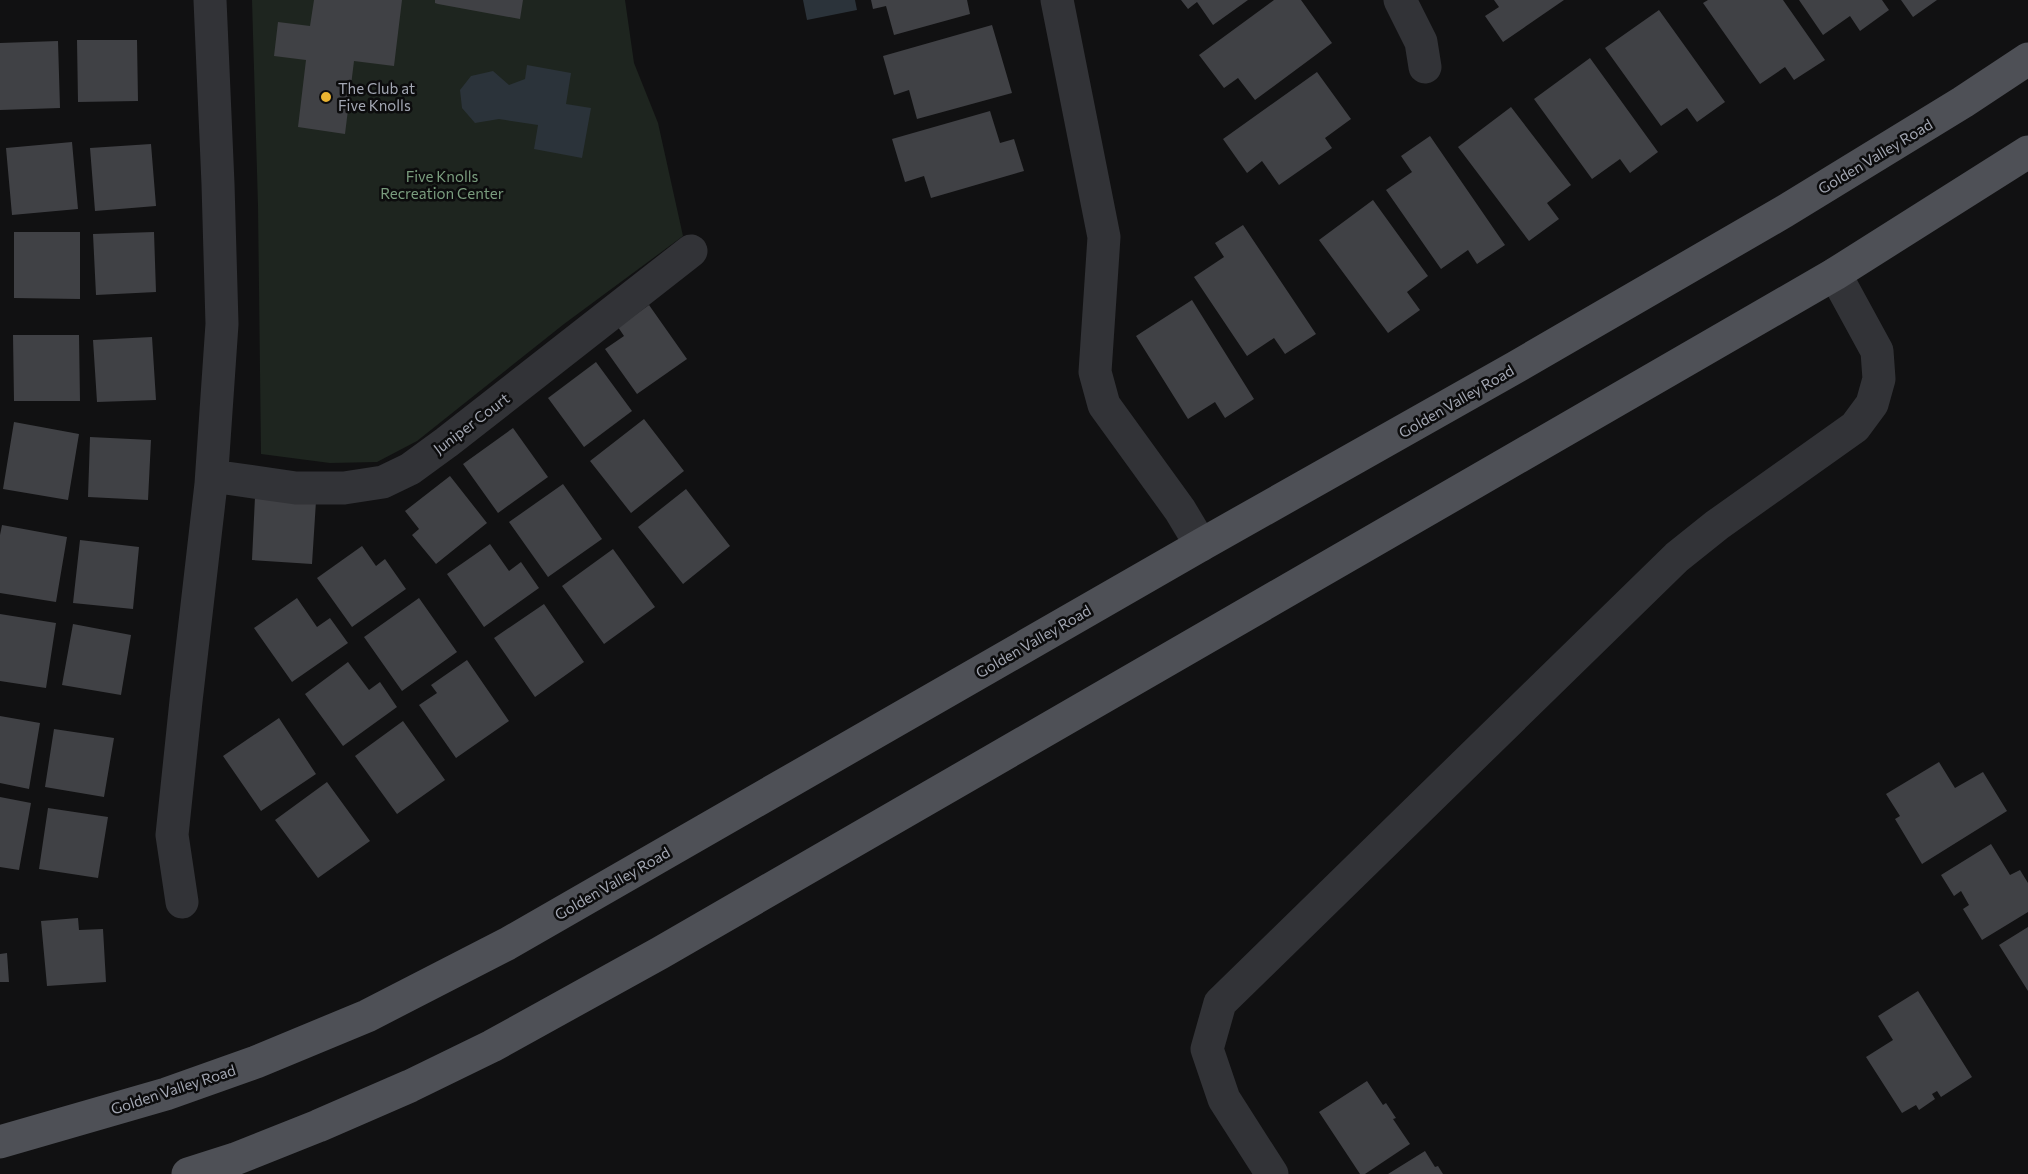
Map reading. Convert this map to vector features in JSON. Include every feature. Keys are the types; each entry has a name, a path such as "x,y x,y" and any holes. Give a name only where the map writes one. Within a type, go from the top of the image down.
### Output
{"main road":[{"name":"Golden Valley Road","path":"0,1142 166,1094 256,1062 367,1016 507,944 1785,211 1963,102 2028,59"},
{"path":"188,1174 235,1159 318,1126 492,1046 660,953 1835,274 2028,152"}],"street":[{"path":"182,902 172,835 212,476 222,317 210,0"},
{"path":"1057,0 1104,237 1095,372 1104,405 1180,510 1201,545"},
{"path":"1400,0 1421,42 1425,67"},
{"name":"Juniper Court","path":"212,476 296,488 344,488 382,482 410,469 691,251"},
{"path":"1272,1174 1224,1099 1207,1049 1220,1003 1677,557 1717,525 1855,427 1872,404 1879,379 1877,351 1835,274"}],"green space":[{"name":"Five Knolls Recreation Center","path":"252,0 625,0 634,63 658,123 683,236 564,324 417,441 377,462 330,463 261,454 258,206"}],"shaded area":[{"path":"803,0 855,0 857,10 807,20"},
{"path":"527,65 571,73 566,104 591,108 582,158 534,149 538,125 499,119 475,123 462,108 460,90 471,76 493,71 509,85 525,79"}],"building":[{"name":"The Club at Five Knolls","path":"314,0 402,0 394,66 354,61 345,134 298,127 306,60 274,56 278,22 310,26"},
{"path":"435,0 523,0 520,19 438,4"},
{"path":"871,0 967,0 970,14 894,35 886,6 873,9"},
{"path":"1181,0 1248,0 1213,25 1197,2 1188,9"},
{"path":"1274,0 1301,0 1332,43 1255,100 1238,78 1224,88 1199,55"},
{"path":"1494,0 1564,0 1503,42 1485,16 1499,7"},
{"path":"1708,0 1783,0 1825,60 1794,80 1785,67 1760,84 1703,3"},
{"path":"1799,0 1882,0 1889,10 1860,31 1850,16 1823,35"},
{"path":"1901,0 1937,0 1913,17"},
{"path":"1659,10 1725,102 1697,122 1687,108 1661,126 1605,48"},
{"path":"992,25 1012,93 917,119 909,90 894,95 883,56"},
{"path":"77,40 137,40 138,101 78,102"},
{"path":"58,41 60,108 0,110 0,43"},
{"path":"1590,58 1658,152 1630,173 1620,159 1592,179 1534,99"},
{"path":"1317,72 1351,119 1325,138 1332,148 1279,185 1262,161 1247,173 1223,139"},
{"path":"1511,107 1571,185 1547,203 1559,219 1529,241 1458,147"},
{"path":"990,111 1000,143 1014,139 1024,171 931,198 924,176 905,182 892,139"},
{"path":"1430,136 1505,245 1477,264 1468,250 1441,269 1386,190 1412,172 1401,156"},
{"path":"72,142 78,209 12,215 6,148"},
{"path":"151,144 156,206 95,211 90,148"},
{"path":"1373,200 1428,276 1407,292 1420,310 1388,333 1319,240"},
{"path":"1243,225 1316,334 1285,354 1274,338 1247,356 1194,277 1224,257 1215,243"},
{"path":"14,232 80,232 80,299 14,298"},
{"path":"154,232 156,292 96,295 93,234"},
{"path":"1192,300 1254,399 1225,418 1215,402 1188,419 1136,336"},
{"path":"649,305 687,359 637,394 605,349 624,336 618,327"},
{"path":"13,335 79,335 80,401 14,401"},
{"path":"152,337 156,400 97,402 93,340"},
{"path":"596,362 632,411 584,447 548,398"},
{"path":"644,419 684,471 631,513 590,461"},
{"path":"14,422 79,434 68,500 3,489"},
{"path":"513,428 548,477 498,513 463,464"},
{"path":"90,437 151,440 148,500 88,497"},
{"path":"450,476 487,523 436,564 412,535 419,529 405,511"},
{"path":"563,484 602,539 548,577 509,522"},
{"path":"686,489 730,546 683,584 638,527"},
{"path":"255,497 316,501 312,564 252,560"},
{"path":"2,525 67,537 56,602 0,593"},
{"path":"80,540 139,547 133,609 73,603"},
{"path":"490,544 509,571 521,562 539,588 484,627 447,574"},
{"path":"362,546 376,566 385,559 406,589 352,627 317,578"},
{"path":"613,549 655,607 604,644 562,586"},
{"path":"297,598 317,627 330,618 348,643 292,682 254,628"},
{"path":"419,598 457,652 402,691 364,637"},
{"path":"544,604 584,662 535,697 494,638"},
{"path":"0,614 56,623 46,688 0,681"},
{"path":"73,624 131,635 121,695 62,685"},
{"path":"467,660 509,721 456,758 419,705 437,693 431,685"},
{"path":"348,662 369,690 380,682 397,707 343,746 305,694"},
{"path":"0,716 40,723 29,789 0,783"},
{"path":"279,718 316,774 261,811 223,756"},
{"path":"403,721 445,780 397,814 355,756"},
{"path":"54,729 114,738 104,797 45,787"},
{"path":"1939,762 1955,788 1983,772 2007,811 1922,864 1895,819 1900,816 1886,794"},
{"path":"327,782 370,841 318,878 275,820"},
{"path":"0,797 31,803 19,870 0,867"},
{"path":"48,808 108,817 98,878 39,869"},
{"path":"1991,844 2010,875 2020,870 2028,883 2028,912 1982,940 1963,909 1969,905 1961,891 1954,896 1941,875"},
{"path":"78,918 79,930 103,929 106,982 47,986 41,921"},
{"path":"2028,927 2028,991 1999,945"},
{"path":"7,953 9,982 0,982 0,954"},
{"path":"1918,991 1972,1077 1941,1097 1937,1091 1932,1094 1935,1099 1919,1110 1916,1105 1902,1113 1866,1057 1893,1040 1878,1016"},
{"path":"1367,1081 1383,1105 1386,1103 1396,1118 1393,1119 1410,1144 1365,1174 1360,1174 1319,1112"},
{"path":"1425,1151 1435,1167 1438,1166 1443,1174 1388,1174"}],"place":[{"name":"The Club at Five Knolls","path":"326,97"}]}
